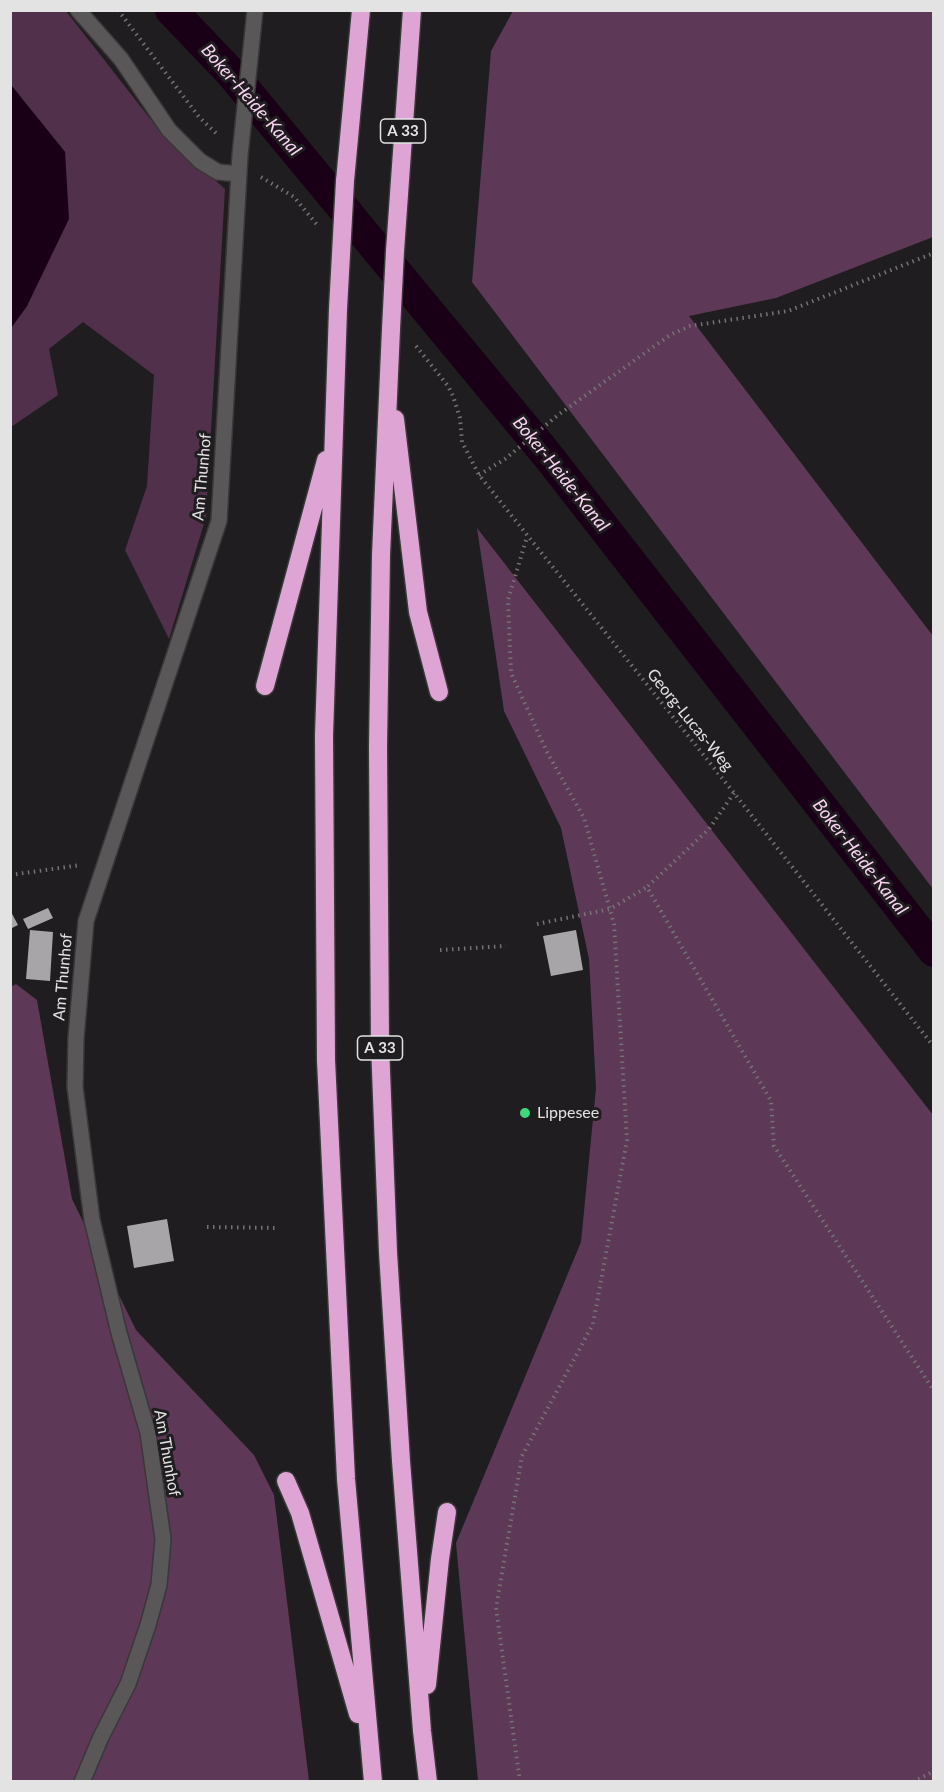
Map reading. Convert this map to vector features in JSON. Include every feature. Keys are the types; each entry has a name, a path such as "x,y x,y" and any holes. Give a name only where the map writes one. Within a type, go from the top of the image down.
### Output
{"highway":[{"path":"361,10 345,181 338,309 324,736 326,1060 346,1479 373,1782"},
{"name":"A 33","path":"412,10 388,363 381,555 378,747 380,1045 389,1276 401,1461 428,1782"},
{"path":"388,363 418,612 439,692"},
{"path":"265,686 334,432"},
{"path":"286,1481 300,1513 370,1753"},
{"path":"422,1731 447,1512"}],"street":[{"path":"78,10 121,59 169,130 201,161 218,172 239,174"},
{"name":"Am Thunhof","path":"82,1782 100,1739 128,1684 148,1625 159,1586 163,1539 148,1433 119,1333 92,1220 75,1087 76,1038 86,921 219,521 240,155 255,10"}],"path":[{"path":"118,10 199,117 240,155 255,173 294,197"},
{"path":"479,475 505,459 558,415 670,335 690,326 788,311 933,253"},
{"name":"Georg-Lucas-Weg","path":"453,396 460,418 462,442 479,475 734,793 933,1047"},
{"path":"520,1782 496,1608 522,1456 593,1324 627,1140 614,924 584,818 547,752 511,673 508,600 528,536"},
{"path":"537,924 610,909 647,887 709,829 734,793"},
{"path":"10,875 105,861"},
{"path":"647,887 771,1101 774,1146 933,1391"},
{"path":"440,950 506,946"},
{"path":"207,1227 279,1228"},
{"path":"913,1782 933,1771"}],"shaded area":[{"path":"11,11 66,11 159,130 225,189 206,517 169,639 125,550 147,486 154,375 83,322 49,349 58,395 11,427 11,328 27,306 65,152 11,85"},
{"path":"513,11 933,11 933,237 776,298 689,316 933,636 933,889 472,282 491,51"},
{"path":"11,85 65,152 69,219 27,306 11,328"},
{"path":"477,528 933,1115 933,1781 478,1781 456,1543 581,1242 596,1088 589,959 561,828 504,711"},
{"path":"16,984 37,1000 72,1199 136,1330 254,1455 274,1495 309,1781 11,1781 10,987"}],"building":[{"path":"48,908 53,918 28,929 23,919"},
{"path":"10,910 18,925 10,929"},
{"path":"30,930 53,932 50,981 26,979"},
{"path":"576,930 583,970 551,976 543,936"},
{"path":"167,1219 174,1261 134,1268 127,1226"}],"waterway":[{"name":"Boker-Heide-Kanal","path":"171,10 232,74 548,456 934,951"}],"place":[{"name":"Lippesee","path":"525,1113"}]}
